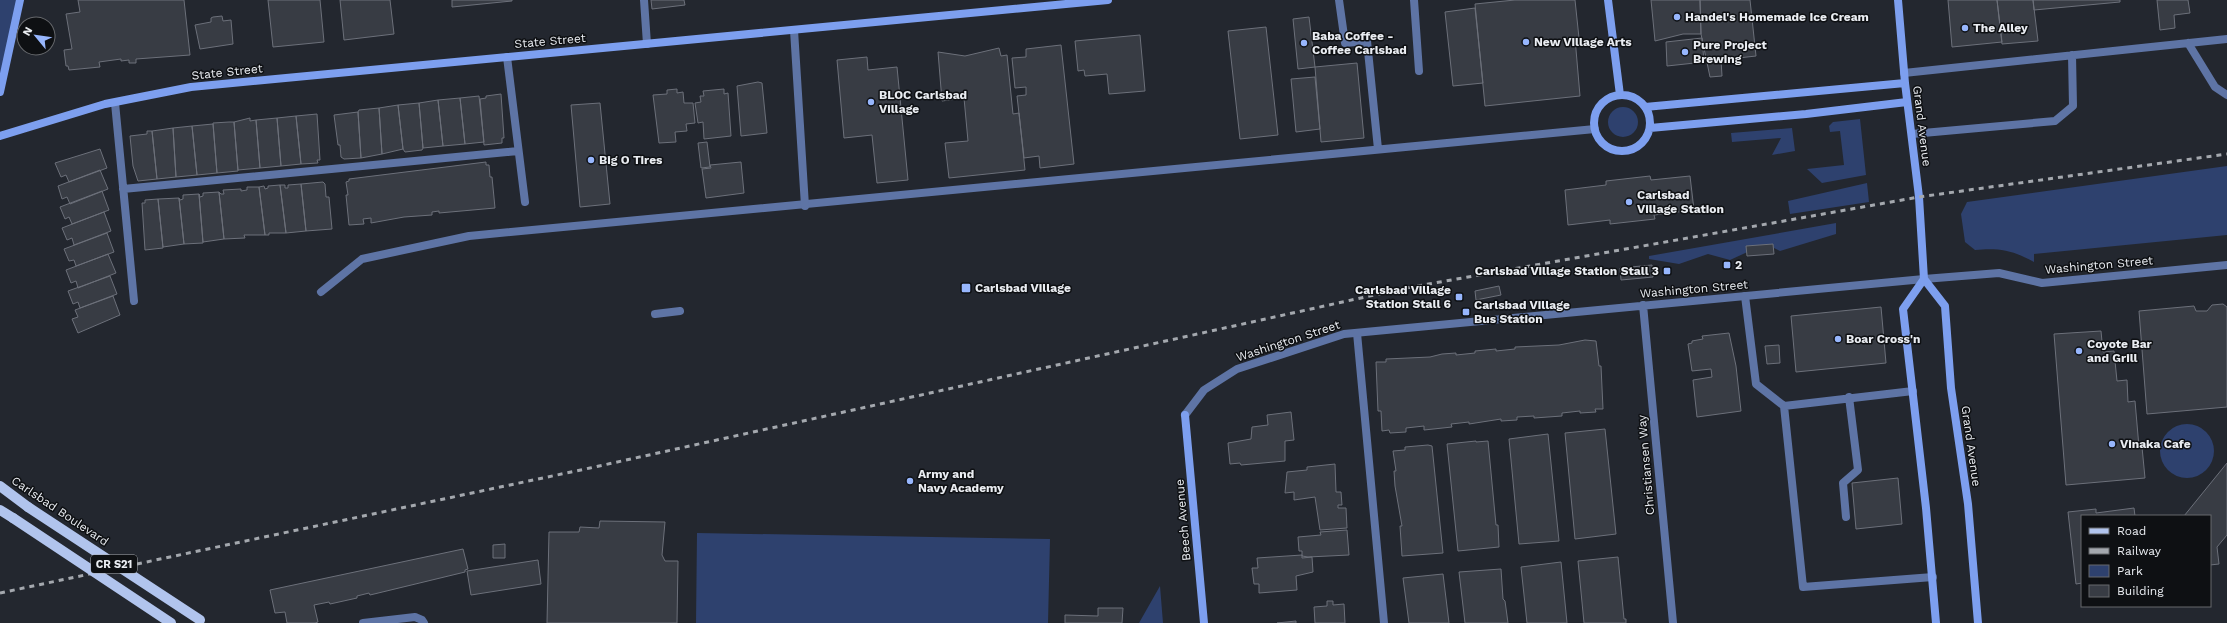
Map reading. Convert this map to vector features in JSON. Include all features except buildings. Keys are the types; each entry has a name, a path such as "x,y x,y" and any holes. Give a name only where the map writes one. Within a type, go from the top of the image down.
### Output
{"main road":[{"path":"0,92 20,0"},
{"name":"State Street","path":"0,136 115,102 191,87 1108,0"},
{"path":"1608,0 1620,95"},
{"name":"Grand Avenue","path":"1898,0 1905,83 1912,134 1924,279 1945,306 1951,388 1970,527 1978,623"},
{"path":"1646,107 1905,83"},
{"path":"1620,95 1634,97 1646,107 1650,121 1650,128 1646,137 1640,144 1632,149 1622,151 1613,150 1605,145 1595,129 1594,121 1600,106 1612,97 1620,95"},
{"path":"1650,128 1806,114 1907,102"},
{"path":"1924,279 1903,310 1933,577 1936,623"},
{"name":"Beech Avenue","path":"1185,414 1204,623"},
{"name":"Carlsbad Boulevard","path":"0,486 28,507 202,622"},
{"name":"CR S21","path":"0,510 171,623"}],"street":[{"path":"644,0 647,44"},
{"path":"1340,0 1345,43 1367,41 1378,149"},
{"path":"1414,0 1419,71"},
{"path":"794,30 805,206"},
{"path":"1904,73 2227,39"},
{"path":"2188,43 2215,87 2227,95"},
{"path":"1912,134 2055,121 2073,106 2072,55"},
{"path":"507,57 524,202"},
{"path":"115,102 134,300"},
{"path":"321,292 362,260 469,236 805,206 1595,129"},
{"path":"123,189 518,151"},
{"name":"Washington Street","path":"1185,414 1204,390 1237,369 1344,334 1999,273 2042,283 2227,265"},
{"path":"1745,296 1756,384 1784,406 1803,587 1933,577"},
{"name":"Christiansen Way","path":"1643,305 1673,623"},
{"path":"655,314 680,311"},
{"path":"1357,333 1384,623"},
{"path":"1784,406 1849,397 1913,392"},
{"path":"1846,517 1843,483 1858,470 1849,397"},
{"path":"363,623 415,617 424,623"}],"green space":[{"path":"0,0 22,0 18,16 16,16 16,26 0,94"},
{"path":"1623,107 1633,112 1638,122 1633,132 1623,137 1613,132 1608,122 1613,112"},
{"path":"1860,119 1866,175 1822,183 1807,169 1844,165 1840,131 1830,132 1829,126 1833,122"},
{"path":"1792,128 1795,151 1772,155 1781,138 1732,142 1731,133"},
{"path":"2227,166 2227,235 2034,254 2034,262 2012,252 1991,249 1975,250 1965,242 1961,214 1967,202"},
{"path":"1867,183 1869,202 1790,214 1788,201"},
{"path":"1836,223 1836,234 1780,251 1772,247 1754,249 1730,260 1708,254 1679,264 1649,259 1649,256"},
{"path":"2187,424 2197,426 2206,432 2212,441 2214,451 2212,461 2206,470 2197,476 2187,478 2177,476 2168,470 2162,461 2160,451 2162,441 2168,432 2177,426"},
{"path":"697,533 1050,539 1048,623 696,623"},
{"path":"1160,586 1163,623 1139,623"}],"railway":[{"path":"0,593 590,468 1406,288 1919,197 2227,154"}],"place":[{"name":"Handel's Homemade Ice Cream","path":"1677,17"},
{"name":"The Alley","path":"1965,28"},
{"name":"New Village Arts","path":"1526,42"},
{"name":"Baba Coffee - Coffee Carlsbad","path":"1304,43"},
{"name":"Pure Project Brewing","path":"1685,52"},
{"name":"BLOC Carlsbad Village","path":"871,102"},
{"name":"Big O Tires","path":"591,160"},
{"name":"Carlsbad Village Station","path":"1629,202"},
{"name":"2","path":"1727,265"},
{"name":"Carlsbad Village Station Stall 3","path":"1667,271"},
{"name":"Carlsbad Village","path":"966,288"},
{"name":"Carlsbad Village Station Stall 6","path":"1459,297"},
{"name":"Carlsbad Village Bus Station","path":"1466,312"},
{"name":"Boar Cross'n","path":"1838,339"},
{"name":"Coyote Bar and Grill","path":"2079,351"},
{"name":"Vinaka Cafe","path":"2112,444"},
{"name":"Army and Navy Academy","path":"910,481"}]}
